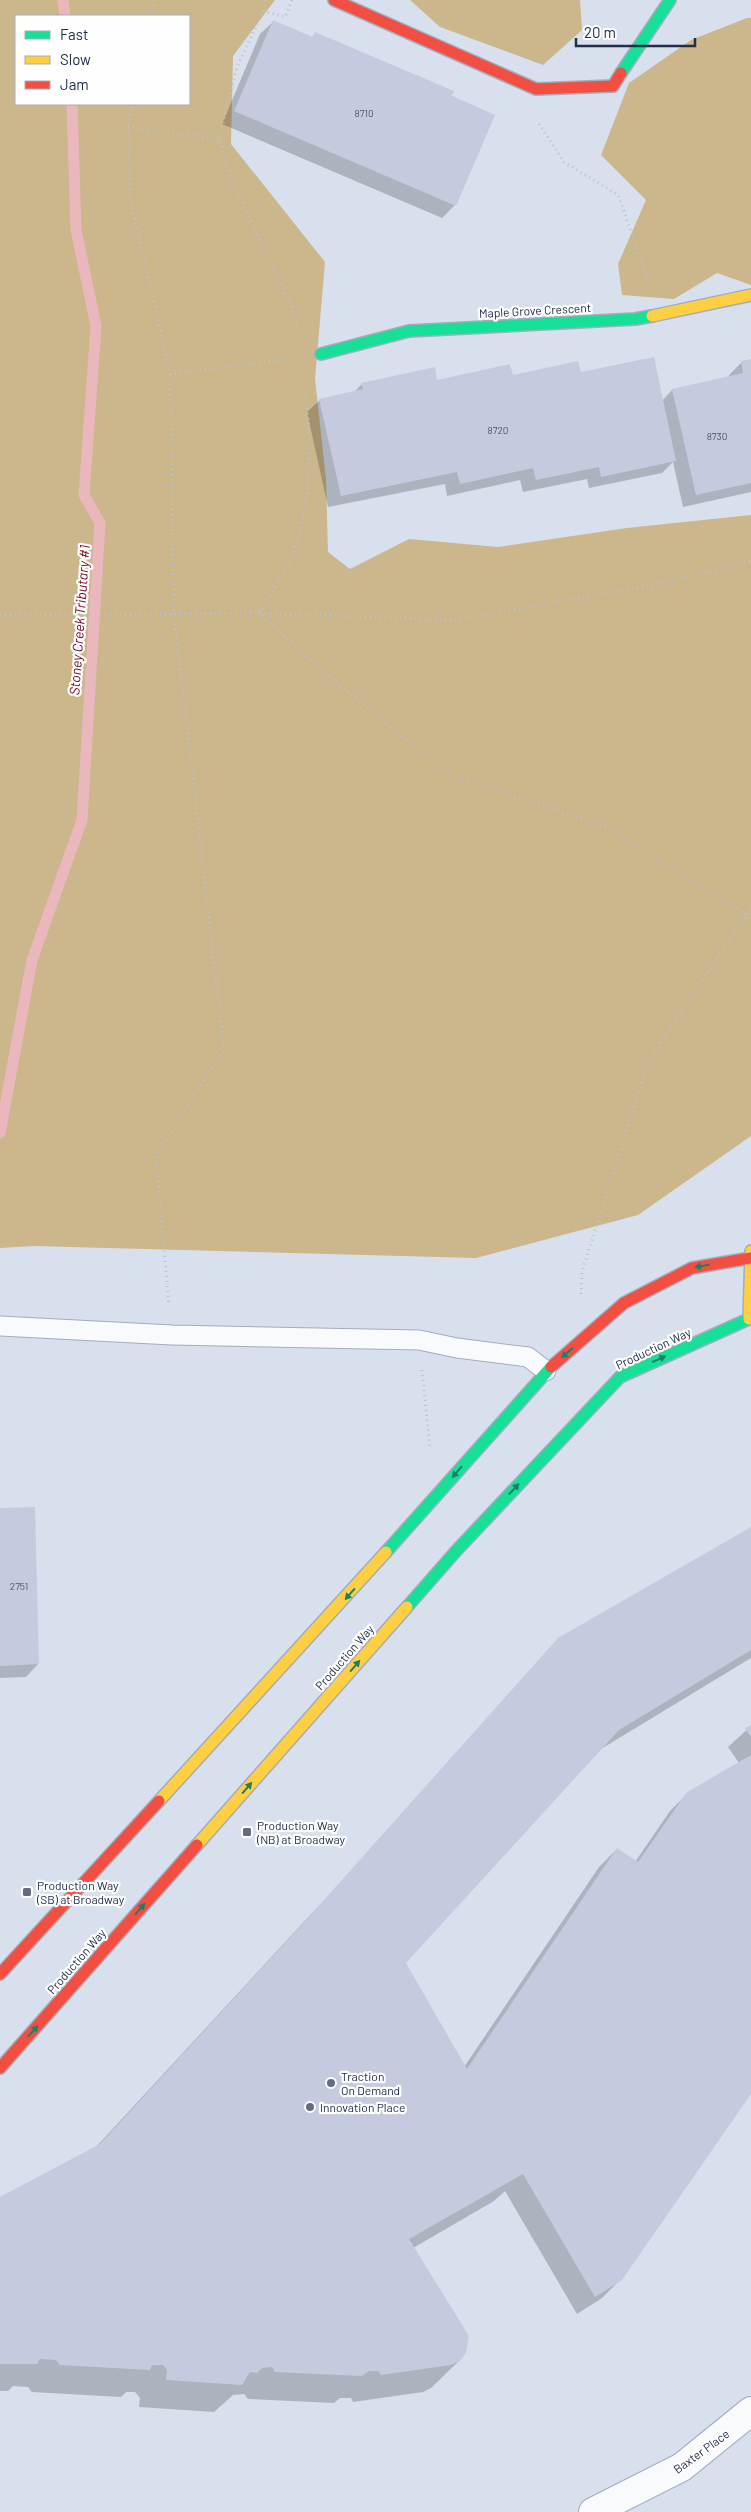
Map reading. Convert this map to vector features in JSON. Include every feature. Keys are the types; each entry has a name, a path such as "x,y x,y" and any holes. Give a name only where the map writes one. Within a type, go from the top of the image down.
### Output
{"street":[{"path":"334,0 536,89 613,86 670,0"},
{"name":"Maple Grove Crescent","path":"321,354 409,331 635,319 751,295"},
{"path":"0,1974 324,1623 546,1371 624,1303 692,1268 751,1256 750,1319"},
{"name":"Production Way","path":"0,2068 457,1550 620,1377 750,1319"},
{"name":"Baxter Place","path":"610,2508 682,2467 751,2411"}],"lane":[{"path":"0,1326 172,1335 419,1340 457,1348 528,1358 546,1371"}],"path":[{"path":"151,15 155,0"},
{"path":"259,613 294,551 307,500 310,430 295,313 232,180 219,139 237,67 263,11 266,0"},
{"path":"263,11 285,17 292,0"},
{"path":"536,89 538,123 564,162 618,196 646,276"},
{"path":"132,105 128,127 130,197 170,374 174,614 224,1048 156,1156 172,1335"},
{"path":"128,127 219,139"},
{"path":"170,374 321,354"},
{"path":"0,615 259,613 454,620 670,582 751,560"},
{"path":"259,613 325,673 451,776 606,827 748,916"},
{"path":"580,1296 582,1272 647,1066 683,1008 751,909"},
{"path":"419,1340 430,1452"}],"shaded area":[{"path":"0,0 275,0 233,56 231,144 325,262 315,379 326,479 328,552 350,569 409,539 498,547 627,528 751,515 751,1136 638,1215 476,1258 34,1246 0,1248"},
{"path":"410,0 580,0 582,30 543,65 440,27"},
{"path":"751,18 751,285 717,273 674,299 622,295 618,264 646,200 601,155 629,83 691,40"}],"building":[{"path":"273,20 313,37 315,32 454,91 452,96 495,115 456,206 234,111"},
{"path":"654,357 676,461 601,477 599,467 536,480 533,468 460,484 457,472 341,496 319,399 363,389 361,383 435,367 437,380 510,364 513,375 578,361 581,372"},
{"path":"751,359 751,483 696,495 672,389 743,373 741,361"},
{"path":"35,1507 39,1664 0,1666 0,1508"},
{"path":"751,1527 751,1650 619,1730 406,1963 467,2069 617,1848 638,1862 687,1792 751,1755 751,2094 622,2280 595,2297 523,2174 409,2239 469,2336 466,2353 460,2361 451,2365 381,2375 378,2371 369,2371 362,2376 275,2372 272,2367 262,2368 257,2373 250,2372 242,2385 166,2380 167,2370 163,2365 152,2365 150,2370 60,2365 56,2360 40,2359 37,2364 0,2364 0,2197 100,2144 307,1919 558,1638"},
{"path":"751,1725 751,1737 745,1728"}],"waterway":[{"name":"Stoney Creek Tributary #1","path":"63,0 65,15"},
{"name":"Stoney Creek Tributary #1","path":"0,1133 32,960 82,820 100,523 84,495 96,326 76,230 72,105"}],"traffic: fast":[{"path":"621,73 670,0"},
{"path":"321,354 409,331 635,319 652,316"},
{"path":"407,1607 457,1550 620,1377 751,1318"},
{"path":"386,1552 551,1367"}],"traffic: slow":[{"path":"652,316 751,295"},
{"path":"749,1319 751,1251"},
{"path":"159,1801 386,1552"},
{"path":"197,1845 407,1607"}],"traffic: jam":[{"path":"334,0 536,89 613,86 621,73"},
{"path":"551,1367 624,1303 692,1268 751,1258"},
{"path":"0,1974 159,1801"},
{"path":"0,2068 197,1845"}],"place":[{"name":"Production Way (NB) at Broadway","path":"247,1832"},
{"name":"Production Way (SB) at Broadway","path":"27,1892"},
{"name":"Traction On Demand","path":"331,2083"},
{"name":"Innovation Place","path":"310,2107"}]}
